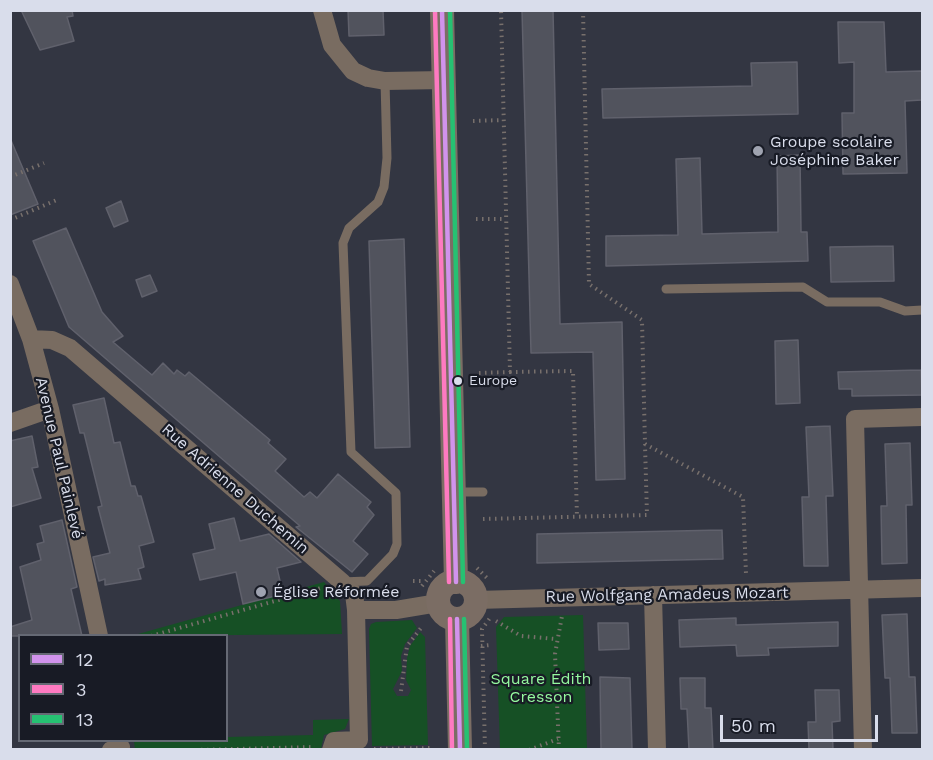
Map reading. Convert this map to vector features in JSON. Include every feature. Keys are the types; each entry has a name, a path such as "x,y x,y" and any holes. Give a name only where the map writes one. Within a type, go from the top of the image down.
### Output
{"main road":[{"path":"442,10 456,582"},
{"path":"456,582 472,589 476,600 473,611 457,619 443,613 438,603 444,586 456,582"},
{"path":"457,619 460,750"}],"street":[{"path":"322,10 332,45 341,60 352,71 368,78 385,81 444,80"},
{"name":"Avenue Paul Painlevé","path":"10,284 31,339 50,409 99,634"},
{"name":"Rue Adrienne Duchemin","path":"31,339 52,340 70,348 342,582 354,594 356,610"},
{"path":"10,423 50,409"},
{"path":"863,750 855,419 922,417"},
{"name":"Rue Wolfgang Amadeus Mozart","path":"476,600 922,588"},
{"path":"653,596 657,750"},
{"path":"331,748 334,741 359,740 356,610 396,610 438,603"}],"lane":[{"path":"342,582 367,581 393,554 397,544 396,493 351,452 343,243 349,228 378,202 384,187 387,158 385,81"},
{"path":"666,289 803,287 827,302 880,302 905,310 922,310"},
{"path":"454,492 483,492"}],"path":[{"path":"501,10 510,372"},
{"path":"483,519 647,514 642,320 589,284 583,10"},
{"path":"473,121 503,120"},
{"path":"10,177 44,163"},
{"path":"10,220 59,199"},
{"path":"476,219 506,219"},
{"path":"479,373 573,371 578,517"},
{"path":"645,444 743,496 746,593"},
{"path":"413,581 424,581"},
{"path":"158,634 342,582"},
{"path":"559,750 556,639 567,598"},
{"path":"496,621 521,636 556,639"},
{"path":"402,691 407,646 421,628"},
{"path":"482,629 485,750"},
{"path":"529,750 558,739"},
{"path":"359,740 369,749 432,748"},
{"path":"195,750 331,748"}],"green space":[{"path":"324,582 340,601 342,634 138,634"},
{"name":"Square Édith Cresson","path":"583,615 587,749 500,749 496,627 504,617"},
{"path":"412,620 417,628 405,644 401,656 402,671 393,689 397,696 408,696 411,690 406,680 407,658 410,646 420,632 425,637 428,745 372,746 369,629 371,624 376,622"},
{"path":"349,719 345,729 324,735 321,749 135,750 134,742 228,742 228,737 313,735 313,720"}],"building":[{"path":"21,10 72,10 73,16 67,17 74,41 40,50"},
{"path":"348,10 383,10 384,35 349,36"},
{"path":"522,10 553,10 560,324 622,322 625,479 596,480 593,352 531,353"},
{"path":"838,22 884,22 886,72 922,71 922,100 905,101 907,173 843,174 842,113 854,113 854,62 839,63"},
{"path":"797,62 798,114 603,118 602,89 752,86 751,63"},
{"path":"10,138 38,204 10,215"},
{"path":"800,155 801,232 807,232 808,261 606,266 606,236 678,235 676,159 700,158 702,234 778,232 777,156"},
{"path":"121,201 128,221 114,227 106,208"},
{"path":"66,228 102,312 123,336 113,342 152,375 163,363 174,374 177,370 185,376 189,372 270,440 268,443 286,459 275,471 304,497 310,492 317,498 338,474 371,502 367,507 374,515 353,541 368,554 352,572 296,527 300,526 69,327 33,241"},
{"path":"404,239 410,447 375,448 369,241"},
{"path":"893,246 894,281 831,282 830,247"},
{"path":"150,275 157,291 142,297 136,280"},
{"path":"798,340 800,403 776,404 775,341"},
{"path":"921,370 922,395 852,396 852,389 839,389 838,372"},
{"path":"104,398 114,443 120,442 131,486 135,486 138,496 141,496 154,542 139,546 144,567 138,569 141,579 105,585 105,579 99,581 93,557 110,553 98,507 102,506 84,433 80,433 73,405"},
{"path":"830,426 833,496 826,496 828,566 804,566 802,497 809,497 806,427"},
{"path":"32,436 38,467 32,468 41,498 10,507 10,441"},
{"path":"910,443 912,505 906,505 907,563 882,564 881,506 887,506 885,444"},
{"path":"234,518 240,541 269,534 301,562 277,568 283,594 243,604 236,572 200,580 193,554 215,549 209,524"},
{"path":"62,520 77,587 71,589 82,634 10,636 10,627 32,620 20,567 41,560 37,544 44,542 40,526"},
{"path":"722,530 723,559 537,563 537,534"},
{"path":"907,614 909,677 915,677 917,733 892,733 890,678 885,678 882,615"},
{"path":"736,618 736,625 838,622 838,646 768,648 769,655 737,656 736,645 680,647 679,620"},
{"path":"598,623 628,623 629,649 599,650"},
{"path":"600,677 630,678 632,750 601,750"},
{"path":"680,678 705,678 705,708 711,708 713,750 689,750 687,709 681,709"},
{"path":"815,690 839,690 840,721 832,722 833,750 809,750 808,722 816,722"}],"transit line":[{"name":"3","path":"435,10 449,582"},
{"name":"12","path":"442,10 456,582"},
{"name":"13","path":"450,10 463,582"},
{"name":"3","path":"450,619 452,750"},
{"name":"12","path":"457,619 460,750"},
{"name":"13","path":"464,619 467,750"}],"place":[{"name":"Groupe scolaire Joséphine Baker","path":"758,151"},
{"name":"Europe","path":"458,381"},
{"name":"Église Réformée","path":"261,592"}]}
